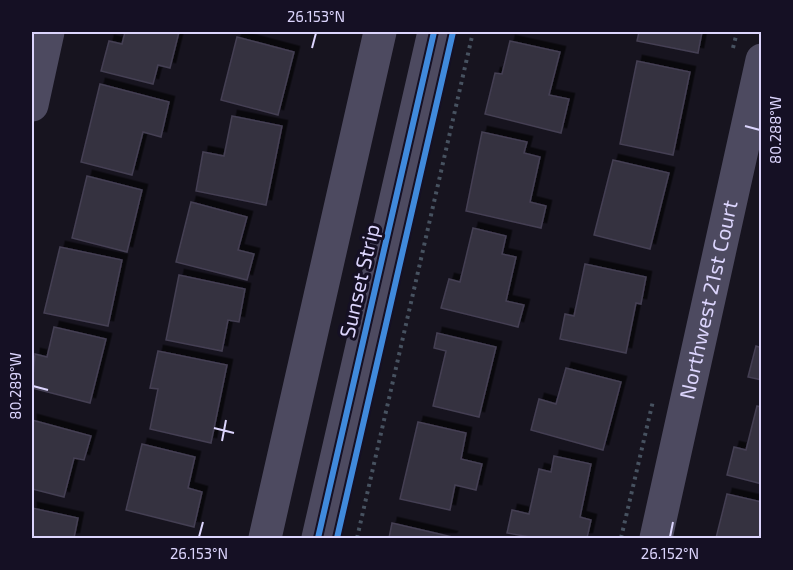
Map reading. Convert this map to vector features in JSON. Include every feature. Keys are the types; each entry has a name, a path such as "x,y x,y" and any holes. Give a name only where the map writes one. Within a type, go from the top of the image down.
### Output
{"street":[{"path":"32,105 48,32"},
{"name":"Sunset Strip","path":"265,538 380,32"},
{"name":"Sunset Strip","path":"318,538 434,32"},
{"name":"Northwest 21st Court","path":"656,538 762,60"}],"path":[{"path":"357,538 473,32"}],"building":[{"path":"125,32 179,32 170,68 158,65 153,84 101,71 109,41 122,44"},
{"path":"639,32 702,32 698,53 637,41"},
{"path":"237,37 294,52 278,115 221,100"},
{"path":"510,41 560,52 549,95 569,99 561,133 485,114 495,73 502,74"},
{"path":"637,61 690,72 673,155 620,144"},
{"path":"100,84 169,102 161,137 143,132 132,175 81,162"},
{"path":"232,116 282,126 266,205 196,191 203,152 224,156"},
{"path":"482,132 527,142 524,153 540,157 530,202 546,206 541,228 466,211"},
{"path":"613,160 669,173 650,249 594,235"},
{"path":"87,176 142,190 127,252 72,238"},
{"path":"191,202 247,217 238,250 254,254 247,280 176,262"},
{"path":"473,228 506,236 502,254 516,257 506,301 524,305 518,327 441,308 449,279 460,282"},
{"path":"60,247 122,260 108,326 44,313"},
{"path":"585,264 646,277 641,304 636,303 626,353 560,339 565,314 574,316"},
{"path":"179,275 245,289 239,322 228,320 222,351 166,340"},
{"path":"54,327 106,339 90,403 32,388 35,354 47,357"},
{"path":"437,333 496,347 479,417 433,406 446,351 434,348"},
{"path":"756,346 762,348 762,380 748,377"},
{"path":"158,351 227,365 211,443 150,429 158,389 150,388"},
{"path":"566,368 621,382 603,450 531,430 539,399 556,404"},
{"path":"757,406 762,407 762,484 727,475 734,447 746,450"},
{"path":"32,420 91,436 84,460 74,458 64,497 32,489"},
{"path":"418,422 466,433 461,459 482,464 476,490 455,485 450,510 400,499"},
{"path":"142,444 195,457 188,488 202,492 194,527 126,510"},
{"path":"554,456 591,464 580,517 591,520 587,538 535,538 507,533 512,510 529,514 539,469 551,472"},
{"path":"727,494 762,502 762,538 716,538"},
{"path":"32,508 78,518 74,538 32,538"},
{"path":"392,523 452,537 389,538"}],"cycle path":[{"path":"318,538 434,32"},
{"path":"337,538 453,32"}]}
